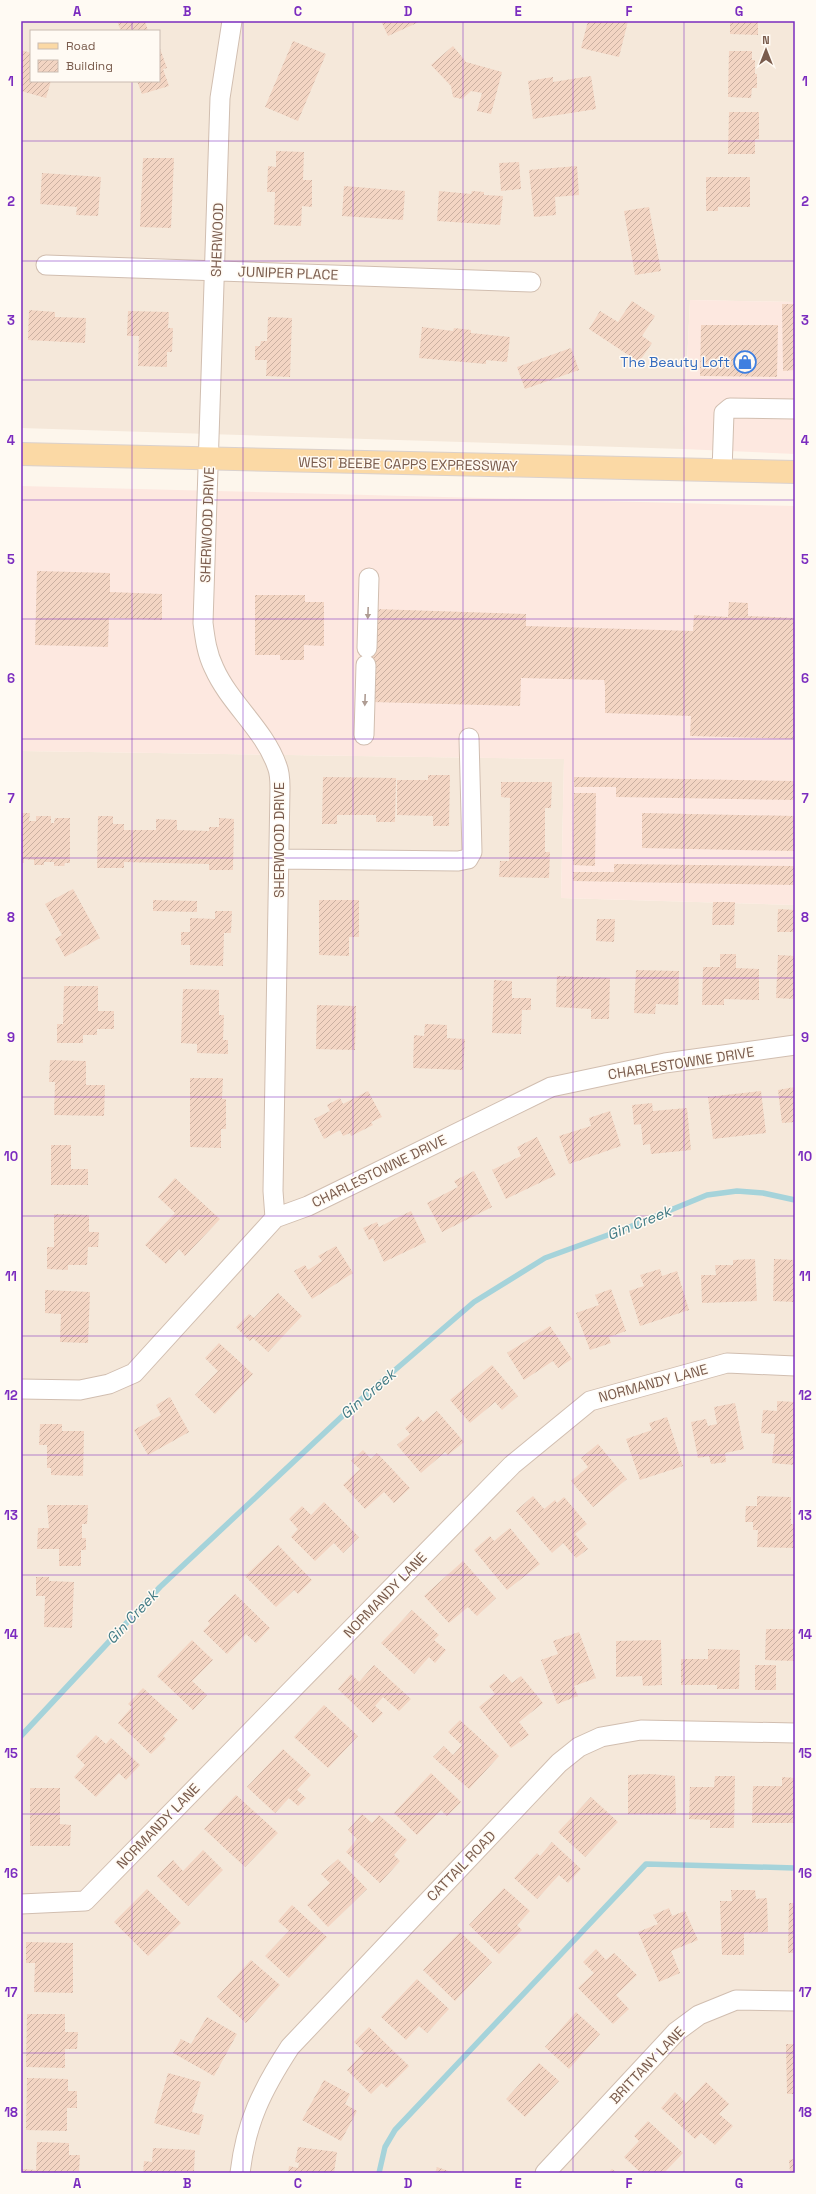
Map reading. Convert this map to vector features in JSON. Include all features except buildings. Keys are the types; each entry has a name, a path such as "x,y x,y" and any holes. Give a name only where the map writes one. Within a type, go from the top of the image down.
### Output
{"main road":[{"name":"WEST BEEBE CAPPS EXPRESSWAY","path":"21,454 795,472"}],"street":[{"name":"SHERWOOD","path":"209,459 216,270 220,98 232,21"},
{"name":"JUNIPER PLACE","path":"46,265 531,282"},
{"path":"722,471 724,413 730,408 795,409"},
{"name":"SHERWOOD DRIVE","path":"209,459 203,623 206,647 214,669 237,706 259,733 278,767 280,788 272,1191 275,1218"},
{"path":"364,736 369,578"},
{"path":"279,859 458,861 468,859 472,852 469,738"},
{"name":"CHARLESTOWNE DRIVE","path":"21,1388 80,1390 109,1384 134,1373 275,1218 308,1206 550,1087 665,1063 795,1045"},
{"name":"NORMANDY LANE","path":"21,1904 85,1901 512,1465 590,1401 728,1363 795,1366"},
{"name":"CATTAIL ROAD","path":"240,2173 243,2144 253,2113 270,2078 290,2047 560,1763 579,1747 601,1737 641,1730 795,1733"},
{"name":"BRITTANY LANE","path":"545,2173 676,2032 699,2015 736,2000 795,2001"}],"shaded area":[{"path":"21,21 795,21 795,302 690,300 683,449 21,428"},
{"path":"690,300 795,302 795,454 683,449"},
{"path":"21,486 795,506 795,905 561,898 564,759 21,751"},
{"path":"21,751 564,759 561,898 795,905 795,2173 21,2173"}],"waterway":[{"name":"Gin Creek","path":"21,1736 160,1587 352,1407 474,1302 545,1258 627,1228 707,1195 737,1191 763,1193 795,1200"},
{"path":"379,2173 385,2147 395,2130 646,1864 795,1868"}],"place":[{"name":"The Beauty Loft","path":"745,362"}]}
